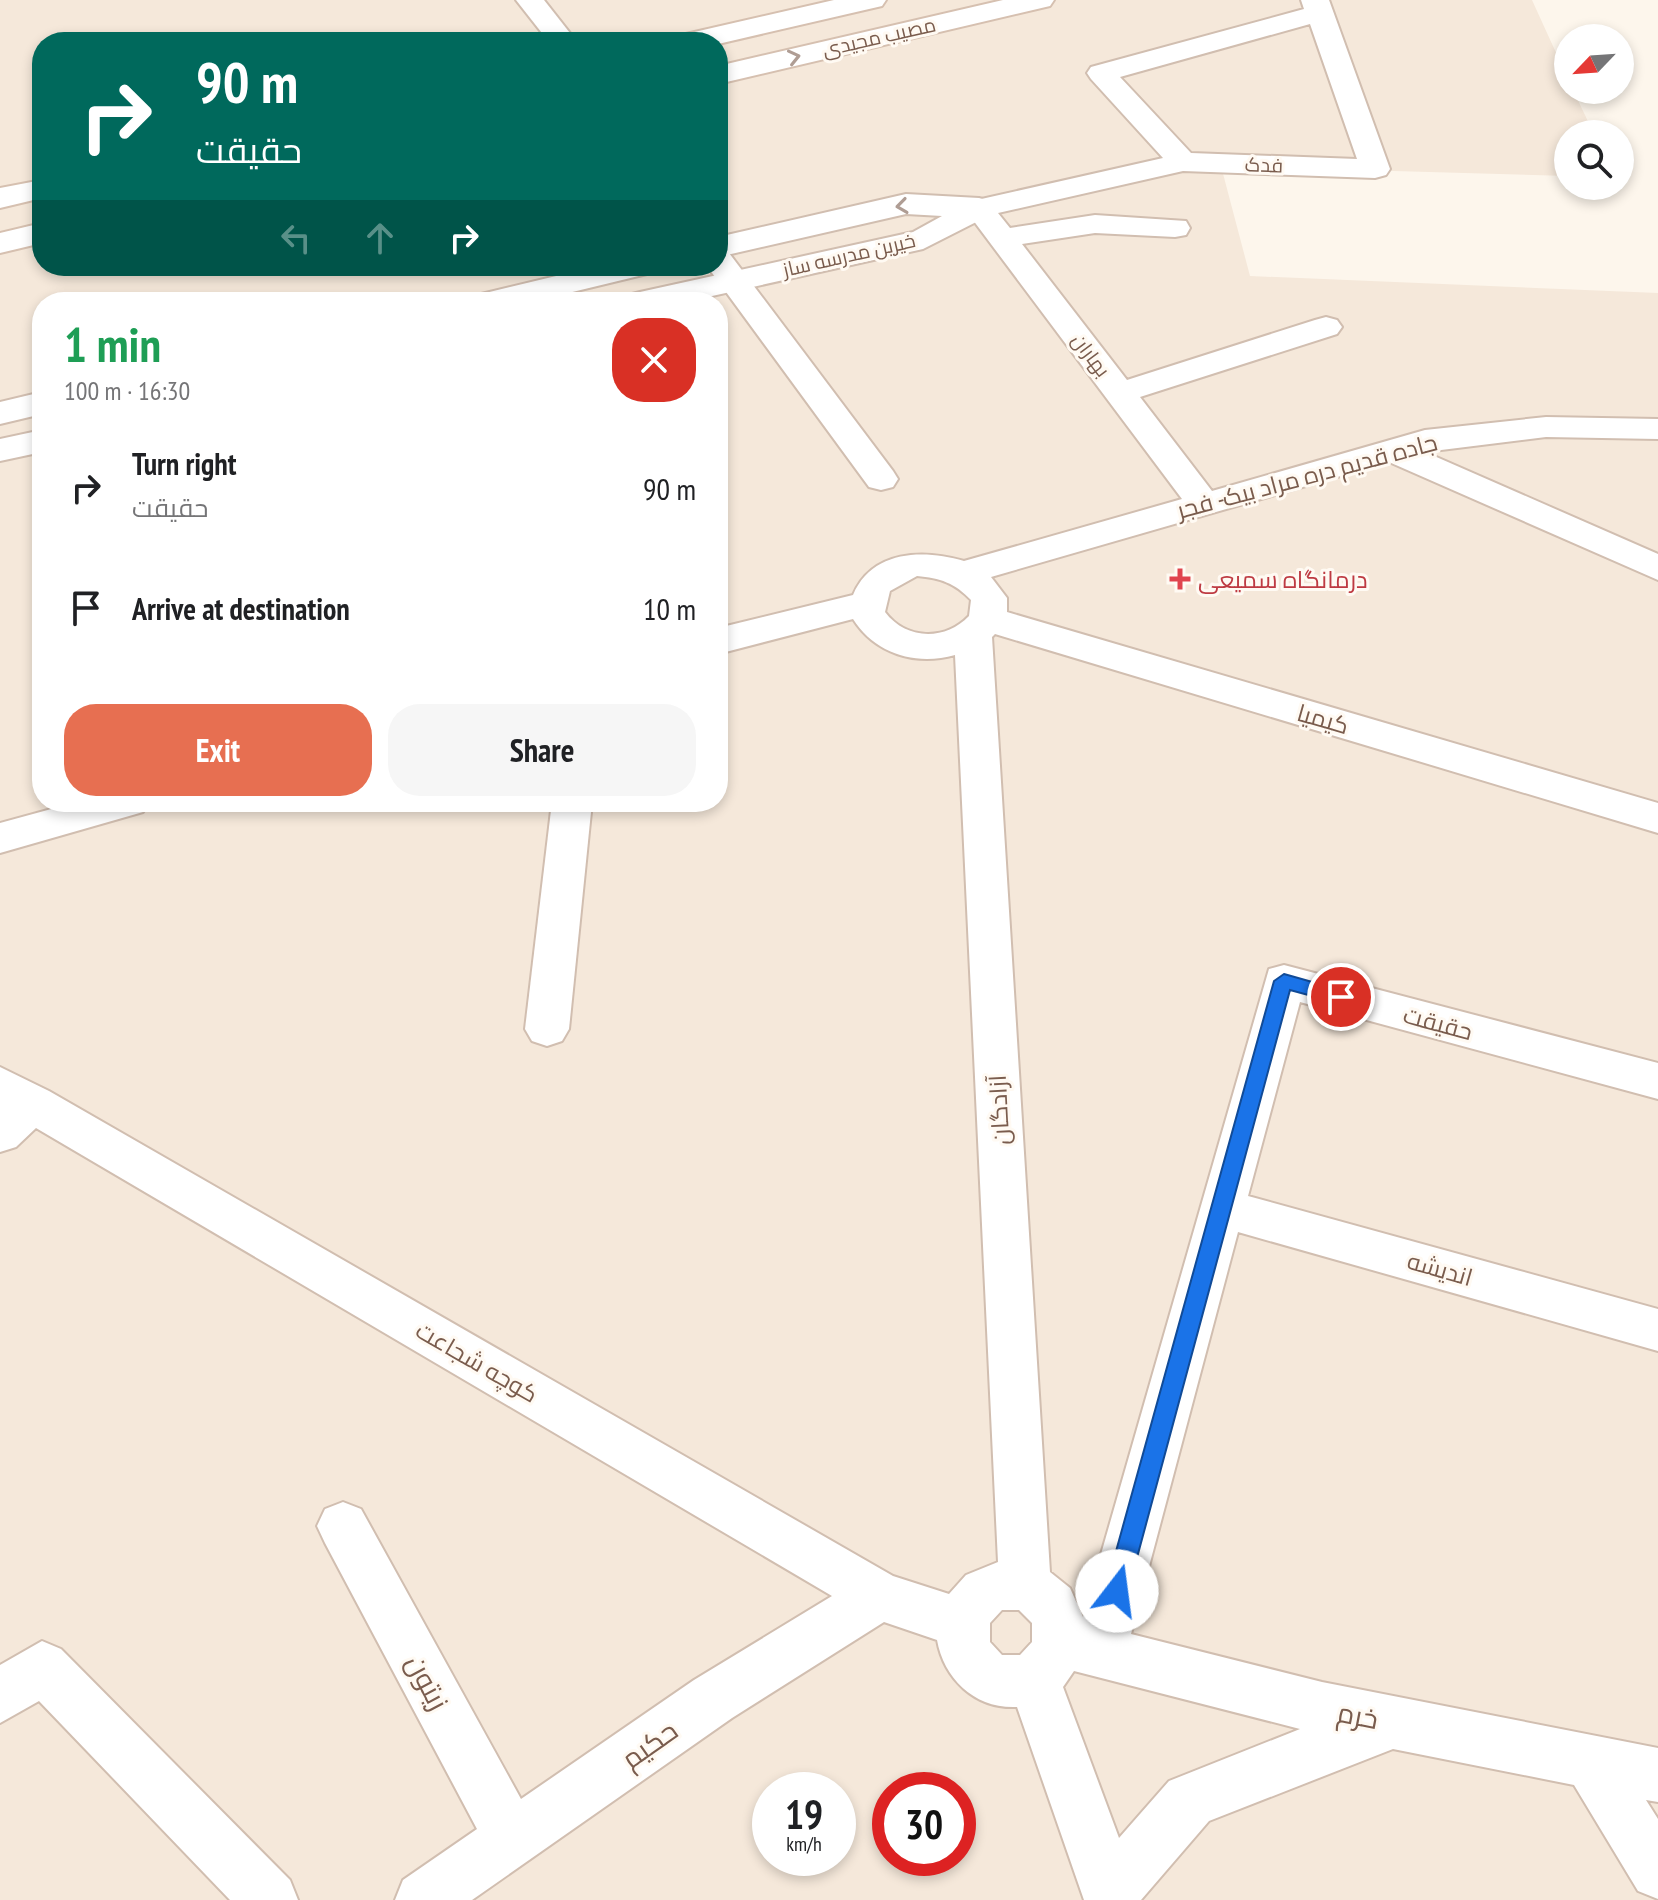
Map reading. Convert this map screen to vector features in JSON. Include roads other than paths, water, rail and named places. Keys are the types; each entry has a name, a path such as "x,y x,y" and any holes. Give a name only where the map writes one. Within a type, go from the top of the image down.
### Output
{"street":[{"path":"530,0 555,32"},
{"name":"مصیب مجیدی","path":"728,33 872,0"},
{"name":"مصیب مجیدی","path":"728,73 1040,0"},
{"path":"1183,162 1101,73 1317,7"},
{"name":"فدک","path":"979,208 1183,162 1375,169 1317,7"},
{"path":"0,198 32,191"},
{"name":"خیرین مدرسه ساز","path":"728,245 906,204 979,208"},
{"name":"بهاران","path":"979,208 1202,502"},
{"name":"خیرین مدرسه ساز","path":"728,270 923,239 979,208"},
{"path":"1002,238 1095,224 1175,228"},
{"path":"0,243 32,235"},
{"path":"728,274 881,479"},
{"path":"531,292 597,276"},
{"name":"خیرین مدرسه ساز","path":"667,292 709,276"},
{"path":"1119,393 1326,327"},
{"path":"0,413 32,405"},
{"name":"جاده قدیم دره مراد بیک- فجر","path":"964,573 1202,502 1425,441 1546,427 1658,429"},
{"path":"0,450 32,443"},
{"path":"1391,450 1658,568"},
{"path":"916,564 948,566 964,573 974,578 989,598 980,626 941,646 908,644 881,632 867,612 870,590 888,573 916,564"},
{"path":"728,638 868,603"},
{"name":"کیمیا","path":"980,626 1658,818"},
{"name":"آزادگان","path":"980,626 1025,1587"},
{"path":"0,838 93,812"},
{"path":"547,1029 571,812"},
{"name":"حقیقت","path":"1065,1657 1222,1208 1284,981 1658,1081"},
{"name":"کوچه شجاعت","path":"11,1107 880,1596 962,1623"},
{"name":"اندیشه","path":"1222,1208 1658,1330"},
{"name":"زیتون","path":"343,1526 512,1838"},
{"path":"1065,1657 1013,1681 991,1676 974,1663 963,1644 962,1623 969,1604 984,1591 1004,1585 1025,1587 1046,1599 1059,1619 1111,1896"},
{"name":"حکیم","path":"423,1900 713,1699 880,1596"},
{"name":"خرم","path":"1065,1657 1658,1775"},
{"path":"0,1697 42,1667 270,1900"},
{"path":"1111,1896 1189,1801 1261,1770 1394,1722"},
{"path":"1591,1762 1658,1871"}],"place":[{"name":"درمانگاه سمیعی","path":"1180,579"}]}
